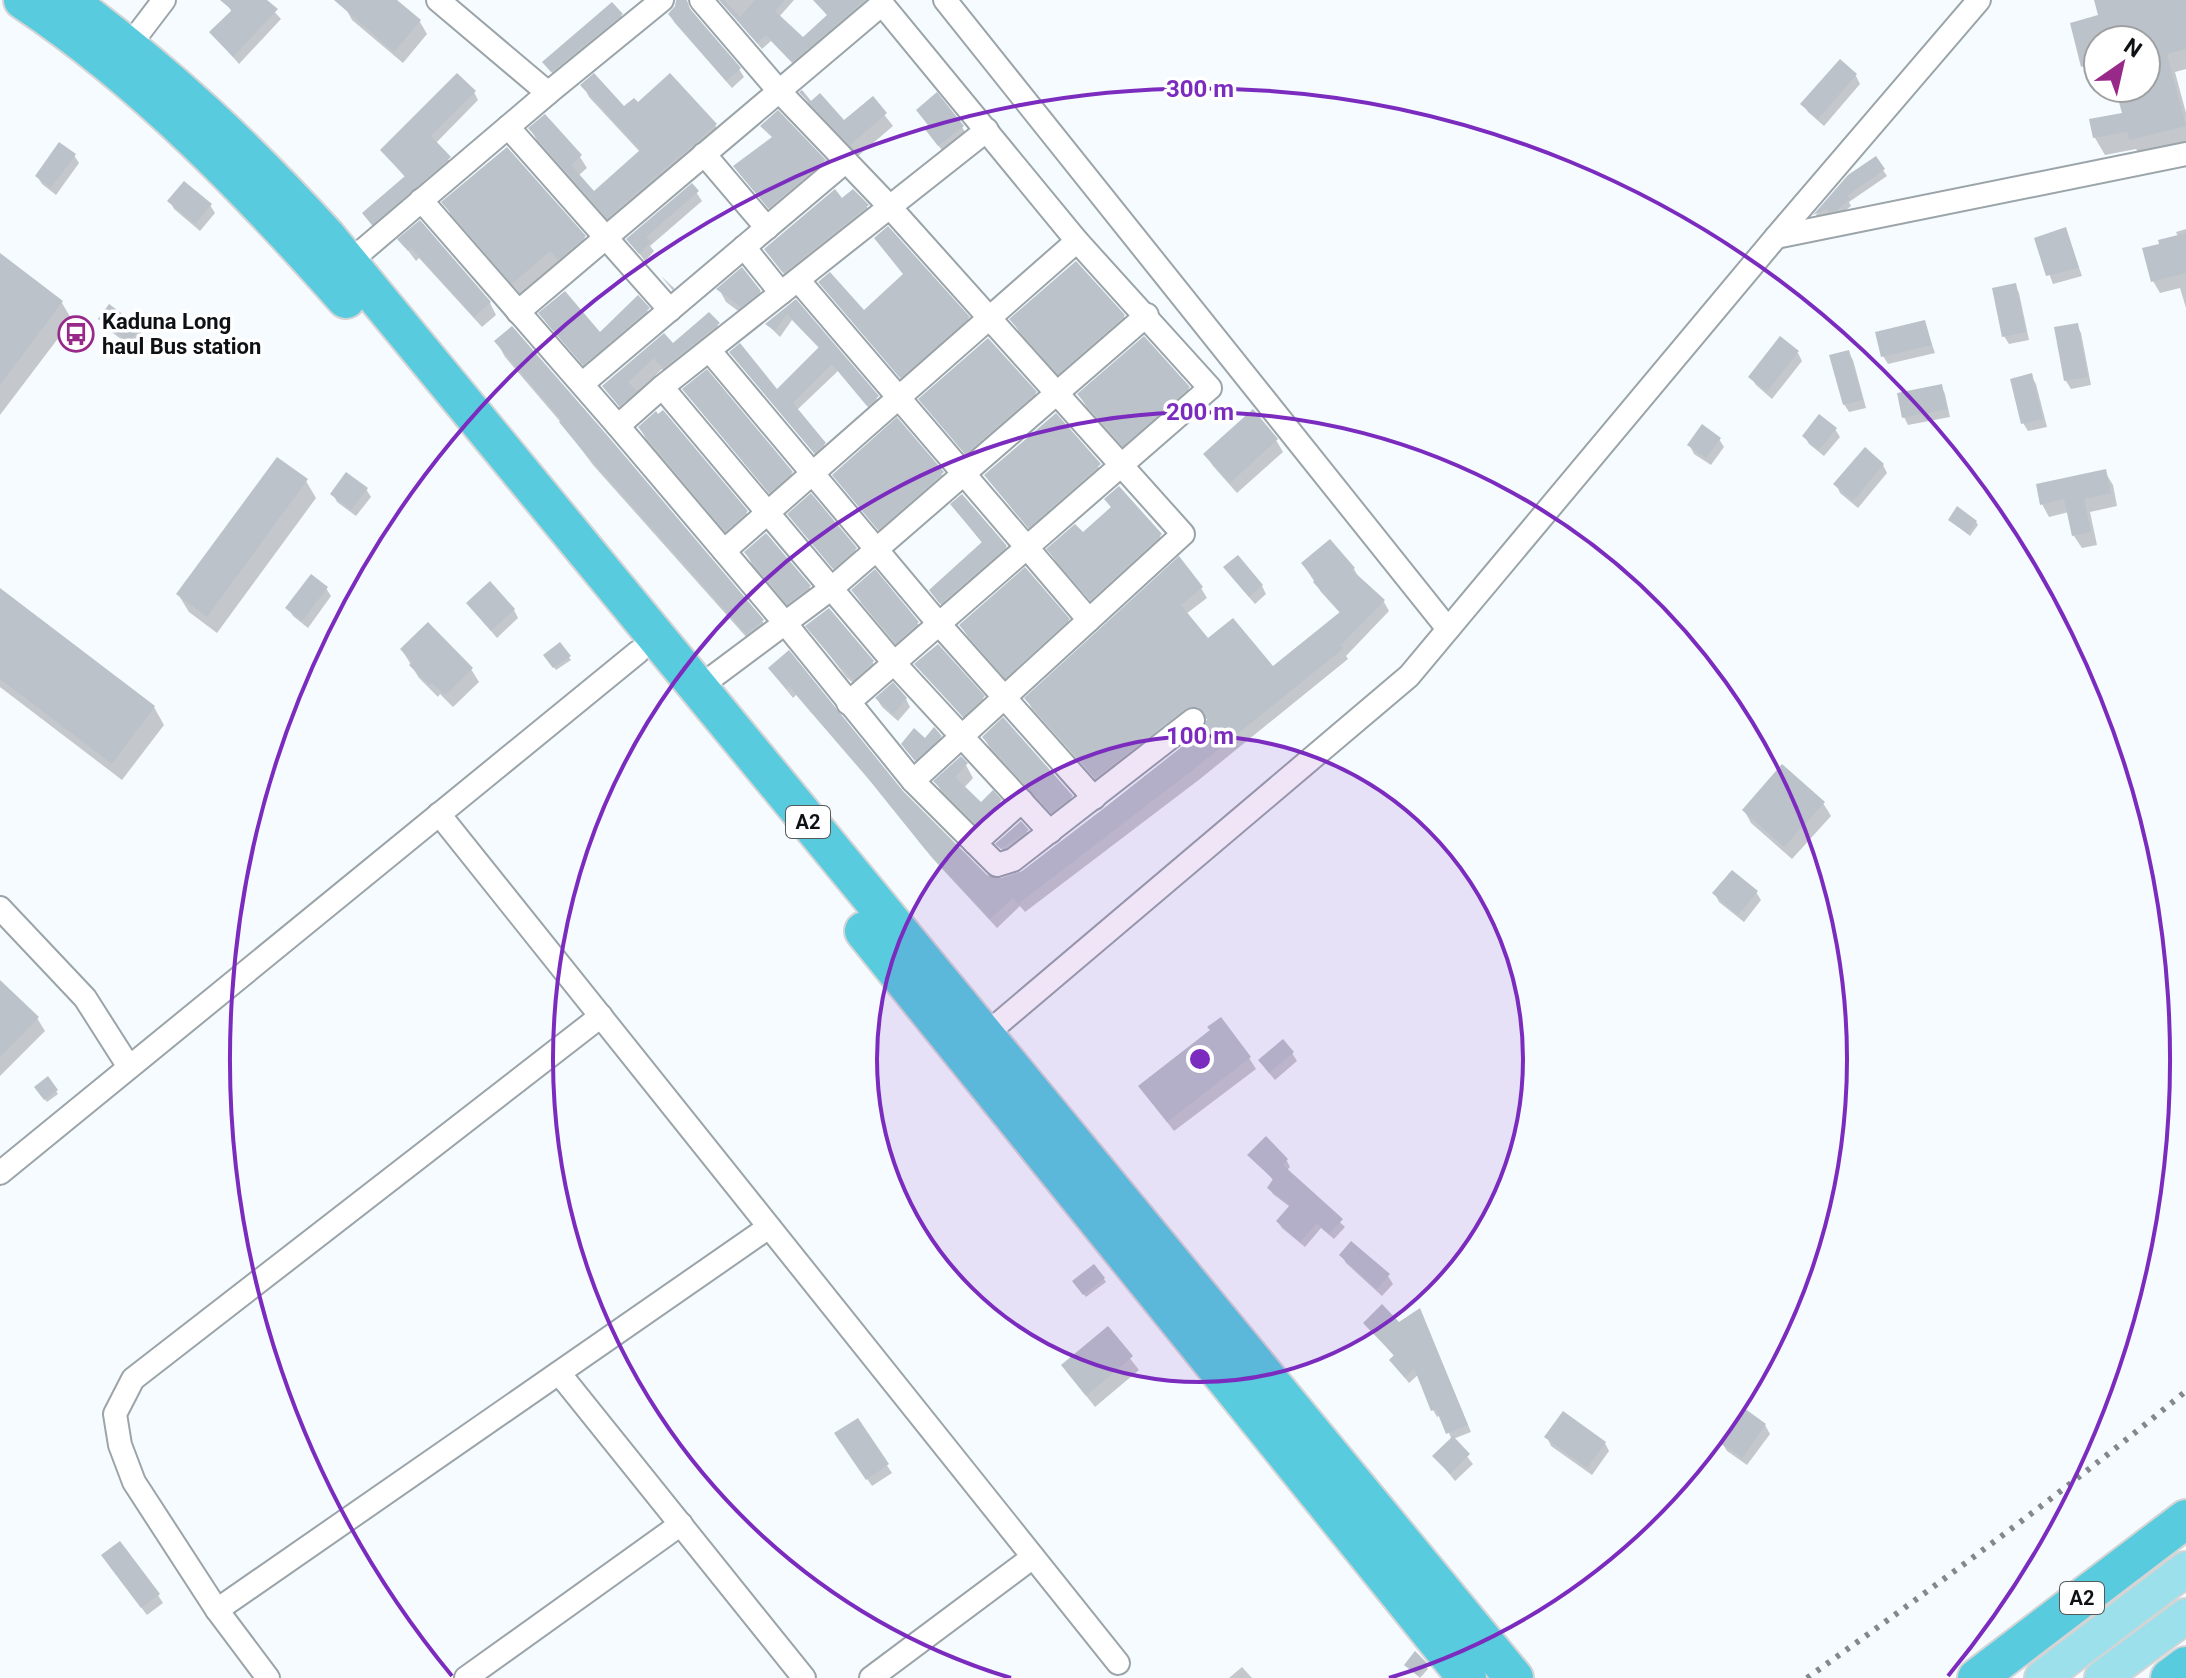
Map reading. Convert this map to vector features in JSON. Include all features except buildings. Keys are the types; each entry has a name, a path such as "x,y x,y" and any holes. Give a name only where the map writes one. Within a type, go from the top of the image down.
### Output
{"highway":[{"name":"A2","path":"23,0 157,104 215,158 285,231 490,460 638,652 1467,1678"},
{"name":"A2","path":"67,0 183,91 262,166 348,263 1514,1678"},
{"name":"A2","path":"1977,1678 2186,1519"},
{"path":"2170,1678 2186,1666"}],"main road":[{"path":"2042,1678 2186,1569"},
{"path":"2102,1678 2186,1616"}],"street":[{"path":"129,46 164,0"},
{"path":"438,0 548,93"},
{"path":"348,263 662,0"},
{"path":"701,0 779,91 889,206 1183,534 913,781"},
{"path":"945,0 1448,629"},
{"path":"984,1036 1409,676 1776,237 1979,0"},
{"path":"518,312 880,2 1077,241 1210,388 848,703"},
{"path":"508,127 670,310"},
{"path":"618,426 662,387 987,130"},
{"path":"704,154 767,228"},
{"path":"1776,237 2186,154"},
{"path":"582,384 846,161"},
{"path":"421,200 785,623 913,781 997,865 1005,864 1050,832 1193,720"},
{"path":"724,551 1077,241"},
{"path":"744,247 790,286 897,399 1089,620"},
{"path":"698,688 832,588 1147,315"},
{"path":"709,350 939,624 1094,798"},
{"path":"662,387 894,663 1050,832"},
{"path":"0,1173 638,652"},
{"path":"975,843 1022,801"},
{"path":"439,814 1118,1663"},
{"path":"0,908 85,998 129,1067"},
{"path":"268,1678 217,1610 134,1482 120,1445 115,1414 133,1379 601,1016"},
{"path":"217,1610 769,1227"},
{"path":"559,1373 804,1678"},
{"path":"466,1678 681,1524"},
{"path":"871,1678 1033,1557"}],"railway":[{"path":"1807,1678 1999,1538 2186,1391"}],"place":[{"name":"Kaduna Long haul Bus station","path":"76,334"}]}
